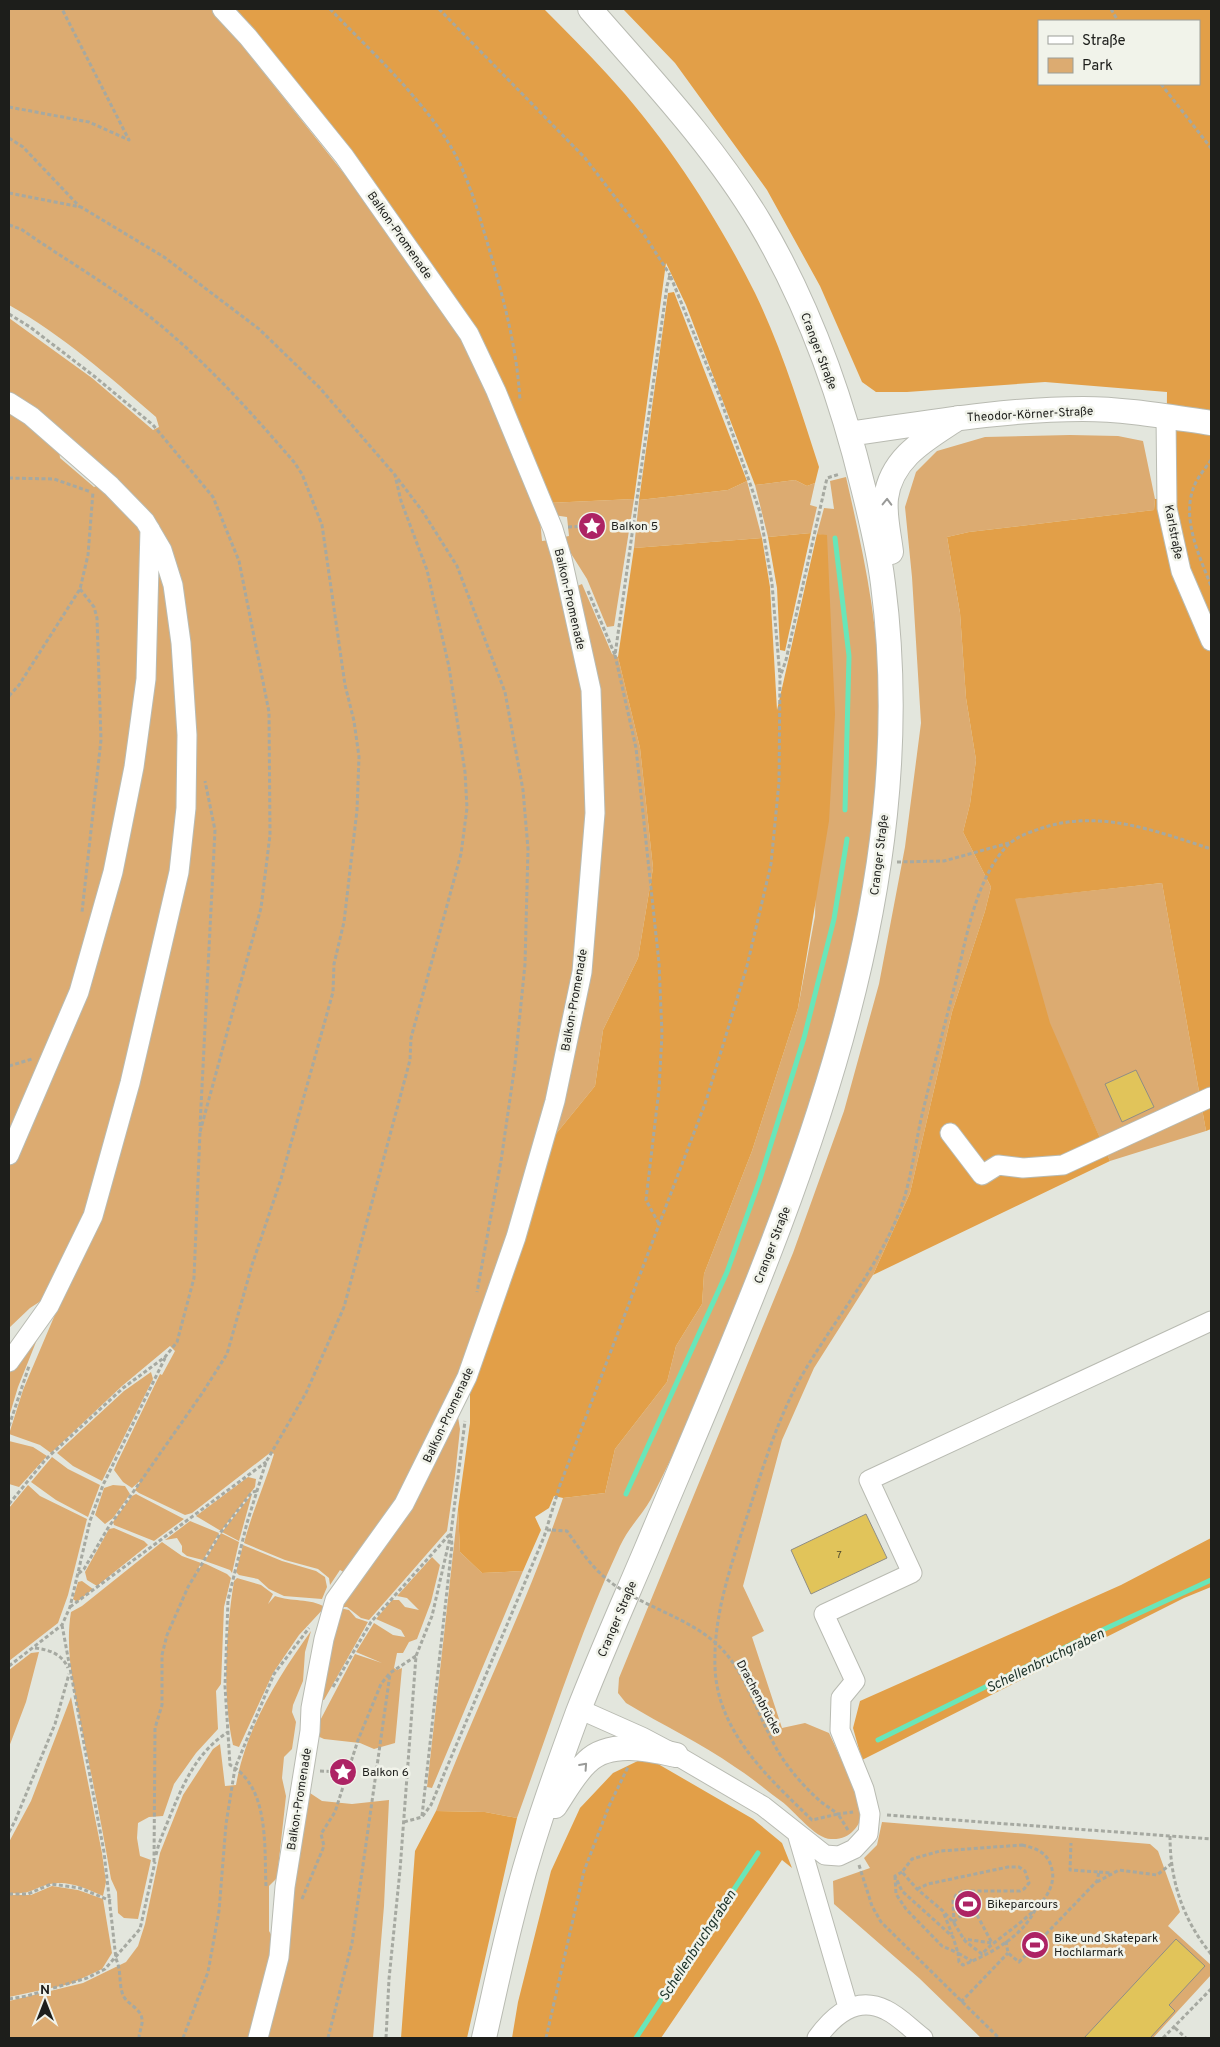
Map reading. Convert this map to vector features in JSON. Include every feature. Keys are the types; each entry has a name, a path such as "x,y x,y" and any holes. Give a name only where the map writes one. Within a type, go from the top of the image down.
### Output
{"main road":[{"name":"Cranger Straße","path":"484,2038 511,1916 579,1710 753,1296 822,1105 852,1002 879,863 890,758 890,680 883,585 876,540 849,434 810,321 760,222 702,138 590,9"},
{"name":"Theodor-Körner-Straße","path":"849,434 958,418 1084,409 1166,416 1211,423"},
{"name":"Cranger Straße","path":"890,758 903,723 899,628 886,497 894,475 904,458 913,448 958,418"},
{"name":"Cranger Straße","path":"537,1835 587,1760 603,1753 626,1747 676,1755"}],"street":[{"name":"Balkon-Promenade","path":"222,9 248,37 344,156 469,334 496,391 553,529 562,559 591,690 595,813 582,972 555,1102 516,1237 467,1378 404,1504 335,1600 326,1631 311,1708 310,1732 288,1867 279,1957 258,2038"},
{"path":"9,402 31,416 111,486 145,521 168,563 181,644 187,744 186,808 179,872 130,1083 93,1216 48,1306 9,1362"},
{"name":"Karlstraße","path":"1166,416 1167,508 1181,571 1211,641"},
{"path":"9,1155 79,992 113,872 134,767 146,679 150,529"},
{"path":"950,1132 982,1175 998,1166 1024,1168 1063,1166 1211,1097"},
{"path":"854,1849 868,1834 870,1814 840,1730 841,1698 855,1681 824,1614 912,1573 870,1480 1211,1321"},
{"name":"Cranger Straße","path":"579,1710 626,1729 676,1755 763,1806 825,1855 839,1856 854,1849"},
{"path":"797,1833 848,2007"},
{"path":"816,2038 823,2029 848,2007 865,2005 885,2009 923,2038"}],"path":[{"path":"9,107 89,122 129,140 62,9"},
{"path":"330,9 405,85 441,131 470,186 507,310 518,367 520,404"},
{"path":"404,1822 422,1817 431,1805 547,1530 560,1485 709,1092 747,966 771,864 780,782 780,677 772,584 760,512 718,395 670,275 645,236 585,158 439,9"},
{"path":"1111,9 1117,20"},
{"path":"1162,85 1211,148"},
{"path":"9,138 23,147 80,207 164,256 259,329 319,387 395,475 423,512 457,566 505,692 523,790 528,849 525,964 520,1015 501,1161 477,1293"},
{"path":"9,193 80,207"},
{"path":"9,225 21,229 115,291 172,334 234,393 294,462 305,481 322,525 345,686 354,721 359,757 357,810 344,922 334,964 333,992 281,1180 252,1265 227,1354 203,1392 108,1528 84,1569 77,1575"},
{"path":"615,655 670,275"},
{"path":"9,314 30,327 94,376 153,425 213,496 240,560 269,712 270,835 261,908 200,1132"},
{"path":"1211,460 1193,488 1190,508 1197,549 1211,586"},
{"path":"780,677 786,660 826,478 859,469"},
{"path":"235,1768 230,1765 225,1686 228,1600 266,1462 306,1393 344,1307 410,1060 412,1038 461,854 467,808 465,772 449,667 426,570 401,502 395,475"},
{"path":"9,478 54,479 93,492 111,486"},
{"path":"9,696 80,589 88,555 93,492"},
{"path":"561,528 592,526"},
{"path":"586,584 615,655 636,748 659,963 662,1034 659,1089 646,1200 660,1224"},
{"path":"80,589 94,607 97,618 101,740 81,922"},
{"path":"139,2038 142,2020 140,2013 125,1999 122,1992 120,1972 116,1958 111,1901 62,1625 70,1607 90,1521 103,1485 165,1357 177,1342 194,1278 215,830 204,776"},
{"path":"879,863 944,861 1010,843 1029,832 1054,824 1082,820 1112,820 1211,849"},
{"path":"1010,843 992,867 972,914 921,1120 906,1192 887,1238 808,1364 779,1419 732,1562 717,1620 715,1669 725,1716 753,1759 812,1820 848,1811 1211,1839"},
{"path":"9,1504 46,1459 123,1388 165,1357"},
{"path":"386,2038 388,1979 404,1822 416,1656 432,1616 450,1533 465,1412"},
{"path":"70,1607 266,1462"},
{"path":"154,1862 155,1728 162,1704 162,1654 167,1635 188,1587 228,1521 252,1492 257,1491"},
{"name":"Drachenbrücke","path":"547,1530 567,1531 600,1573 626,1592 707,1636 723,1650 739,1671 770,1737 786,1764 803,1785 821,1802 838,1814"},
{"path":"422,1817 452,1545 450,1533"},
{"path":"331,1692 352,1652 371,1622 450,1533"},
{"path":"183,2038 208,1972 219,1911 226,1824 235,1768 274,1674 301,1636 315,1621"},
{"path":"9,1666 35,1648 49,1633 62,1625"},
{"path":"9,1832 16,1821 55,1724 70,1672 64,1660 49,1650 35,1648"},
{"path":"328,2038 352,1944 390,1673"},
{"path":"9,1999 28,1996 87,1978 105,1969 140,1929 160,1838 181,1788 195,1761 212,1742 228,1732"},
{"path":"546,2038 584,1872 609,1806 637,1748"},
{"path":"316,1771 343,1772"},
{"path":"838,1814 847,1826 872,1906 881,1922 999,2038"},
{"path":"1170,1836 1171,1864 1178,1896 1194,1932 1211,1954"},
{"path":"1071,1843 1070,1870 1111,1873 1131,1870 1150,1875 1157,1874 1171,1864"},
{"path":"895,1876 902,1872 912,1859 940,1852 988,1846 1022,1845 1034,1848 1049,1859 1053,1870 1052,1885 1046,1898 1006,1936 992,1943 972,1961 963,1965 959,1962 953,1937 943,1911"},
{"path":"916,1889 936,1882 1008,1867 1019,1867 1025,1871 1029,1883 1020,1891 962,1891 956,1895 953,1901 954,1923"},
{"path":"902,1872 916,1889 943,1911 954,1923 964,1939 982,1954"},
{"path":"1096,1882 1099,1872"},
{"path":"1006,1936 1008,1953 1019,1962 1096,1882 1111,1873"},
{"path":"895,1876 902,1891 953,1937"},
{"path":"895,1876 896,1894 906,1909 942,1946 972,1961"},
{"path":"9,1894 28,1894 51,1884 80,1888 111,1901"},
{"path":"982,1954 994,1951 1030,1922 1036,1908"},
{"path":"954,1923 958,1917 965,1914 977,1915 981,1919 992,1943"},
{"path":"964,1939 992,1943"},
{"path":"961,2002 1008,1953"},
{"path":"1163,2038 1175,2028 1211,1989"},
{"path":"1175,2028 1186,2038"}],"green space":[{"path":"9,9 213,9 381,220 464,339 540,519 542,541 550,540 583,676 588,837 574,973 547,1099 521,1200 476,1335 423,1462 347,1574 340,1570 330,1585 329,1578 318,1569 285,1560 244,1543 274,1454 271,1452 192,1513 185,1515 139,1493 135,1490 141,1480 132,1488 123,1482 114,1470 160,1374 162,1375 175,1351 170,1346 122,1386 51,1453 40,1445 9,1434 23,1390 96,1218 192,809 167,548 9,398 9,318 92,378 153,430 159,427 156,417 103,372 67,343 9,305"},
{"path":"9,407 59,448 60,458 94,487 103,483 140,522 145,607 131,742 101,901 73,987 9,1139"},
{"path":"1118,436 1143,441 1155,499 1154,510 969,532 947,537 960,613 966,698 976,760 970,804 963,832 991,887 952,1012 910,1193 873,1275 814,1368 782,1440 743,1586 764,1631 752,1637 782,1728 805,1723 829,1733 865,1810 857,1826 849,1834 838,1839 825,1838 812,1830 781,1801 722,1758 626,1703 618,1693 619,1678 793,1253 844,1111 879,984 905,847 921,723 912,577 905,507 916,472 937,451 985,437"},
{"path":"846,477 869,588 877,644 880,701 876,795 865,888 846,980 822,1071 793,1161 725,1336 661,1480 651,1499 620,1546 605,1579 578,1647 517,1818 485,1812 436,1811 534,1577 563,1498 605,1493 615,1449 667,1382 676,1346 702,1304 704,1274 752,1151 798,1008 815,916 827,536 817,534 824,508 834,509 830,481"},
{"path":"795,480 807,486 815,483 810,505 817,507 811,533 768,537 755,485"},
{"path":"747,481 762,538 634,548 639,500 728,490"},
{"path":"634,499 614,626 607,627 587,579 570,552 564,537 569,536 567,517 553,515 548,503"},
{"path":"151,541 171,607 182,808 159,938 85,1217 47,1297 30,1308 9,1328 9,1164 117,873"},
{"path":"582,584 612,654 618,657 640,748 653,868 638,958 603,1030 595,1086 551,1140 596,869 575,587"},
{"path":"1162,883 1206,1131 1110,1161 1049,1023 1014,899"},
{"path":"38,1337 18,1387 9,1417 9,1369"},
{"path":"151,1372 153,1379 102,1481 73,1466 57,1453 124,1391"},
{"path":"458,1417 460,1429 447,1531 369,1620 361,1618 347,1607 342,1607 441,1449"},
{"path":"9,1441 33,1447 47,1456 19,1487 9,1484"},
{"path":"52,1457 68,1469 100,1485 88,1517 56,1500 31,1482"},
{"path":"248,1477 256,1479 255,1487 221,1531 196,1516"},
{"path":"28,1485 40,1496 87,1519 68,1595 58,1623 9,1661 9,1508"},
{"path":"113,1485 125,1486 130,1494 113,1518 105,1524 95,1515 104,1488"},
{"path":"136,1494 184,1519 154,1541 114,1525 113,1522 132,1496"},
{"path":"252,1494 239,1541 222,1532"},
{"path":"458,1509 460,1552 482,1573 523,1571 432,1788 427,1787"},
{"path":"190,1521 219,1533 203,1560 187,1556 182,1552 182,1546 177,1538 165,1540"},
{"path":"114,1528 144,1541 148,1545 97,1586 87,1580 85,1572 109,1529"},
{"path":"221,1533 239,1542 232,1573 230,1570 205,1561"},
{"path":"162,1542 182,1556 201,1563 196,1573 203,1563 227,1574 231,1578 224,1607 221,1684 216,1691 218,1729 196,1753 174,1784 163,1816 149,1817 138,1823 137,1838 140,1856 151,1860 138,1919 124,1918 118,1913 117,1892 111,1879 75,1692 70,1660 69,1628 71,1612 82,1606"},
{"path":"243,1545 282,1561 316,1571 325,1577 327,1587 322,1599 284,1596 269,1589 258,1579 239,1575 236,1572"},
{"path":"432,1557 440,1565 431,1602 417,1639 409,1642 403,1653 397,1653 394,1668 397,1670 402,1668 395,1743 374,1749 360,1743 324,1739 313,1734 355,1654 382,1663 356,1652 374,1623 393,1635 405,1637 401,1630 376,1619 392,1600 399,1600 405,1607 419,1610 407,1598 397,1596"},
{"path":"237,1578 261,1585 273,1594 268,1604 275,1596 313,1602 325,1607 299,1635 273,1673 239,1747 233,1745 226,1685 229,1621 234,1581"},
{"path":"82,1581 93,1589 77,1602 73,1599 78,1582"},
{"path":"340,1610 349,1610 356,1618 368,1622 324,1700 322,1700 327,1640"},
{"path":"311,1631 305,1652 303,1681 293,1705 292,1712 296,1722 292,1749 284,1757 282,1778 286,1796 277,1878 269,1886 269,1931 275,1942 253,2038 9,2038 9,2001 83,1983 126,1962 138,1946 145,1924 160,1853 183,1795 213,1749 220,1744 225,1786 236,1785 247,1743 255,1723 275,1685"},
{"path":"39,1652 26,1702 9,1747 9,1670 31,1653"},
{"path":"71,1697 102,1853 106,1882 103,1896 64,1883 50,1884 23,1893 9,1893 9,1842 31,1801"},
{"path":"304,1789 322,1801 352,1804 389,1800 384,1906 373,2038 262,2038"},
{"name":"Bike und Skatepark Hochlarmark","path":"882,1822 1150,1844 1158,1851 1180,1912 1168,1926 1211,1965 1211,1975 1153,2038 981,2038 919,1978 834,1904 833,1881 870,1868 864,1858 877,1845"},
{"path":"52,1886 78,1890 103,1899 112,1953 102,1969 70,1984 9,1997 9,1895 31,1895"}],"shaded area":[{"path":"232,9 544,9 584,49 650,124 707,206 724,235 765,314 782,357 819,467 815,483 807,486 795,480 755,485 686,305 666,263 634,499 548,503 510,406"},
{"path":"623,9 1211,9 1211,1129 1206,1131 1162,883 1015,899 1050,1023 1110,1161 873,1275 910,1193 952,1012 991,887 963,832 970,804 976,760 966,698 960,613 947,537 969,532 1154,510 1155,499 1166,498 1167,392 1045,382 907,392 876,392 862,382 820,286 767,190 675,63"},
{"path":"674,292 747,481 728,490 639,500 668,293"},
{"path":"811,533 785,651 780,650 777,588 768,537"},
{"path":"817,534 827,535 835,714 829,821 798,1008 752,1151 704,1274 702,1304 676,1346 667,1382 615,1449 605,1493 563,1498 554,1496 549,1508 535,1517 541,1530 523,1571 482,1573 460,1552 458,1509 470,1423 470,1381 551,1140 595,1086 603,1030 638,958 653,868 640,748 618,657 634,548 762,538 770,587 777,710"},
{"path":"1211,1538 1211,1587 1184,1598 862,1760 853,1728 860,1701 1121,1585"},
{"path":"646,1757 753,1819 782,1843 792,1868 782,1860 661,2038 512,2038 518,2002 551,1871 580,1808 613,1773"},
{"path":"436,1811 485,1812 517,1818 467,2038 401,2038 415,1851"}],"building":[{"path":"1136,1070 1154,1107 1122,1122 1105,1084"},
{"path":"866,1514 887,1558 811,1594 791,1550"},
{"path":"1176,1939 1205,1966 1169,2005 1175,2011 1150,2038 1084,2038"}],"waterway":[{"path":"835,538 849,656 845,810"},
{"path":"626,1494 727,1272 760,1179 804,1038 834,919 847,839"},
{"name":"Schellenbruchgraben","path":"878,1740 1072,1644 1211,1580"},
{"name":"Schellenbruchgraben","path":"636,2038 758,1853"}],"place":[{"name":"Balkon 5","path":"592,526"},
{"name":"Balkon 6","path":"343,1772"},
{"name":"Bikeparcours","path":"968,1904"},
{"name":"Bike und Skatepark Hochlarmark","path":"1035,1945"}]}
